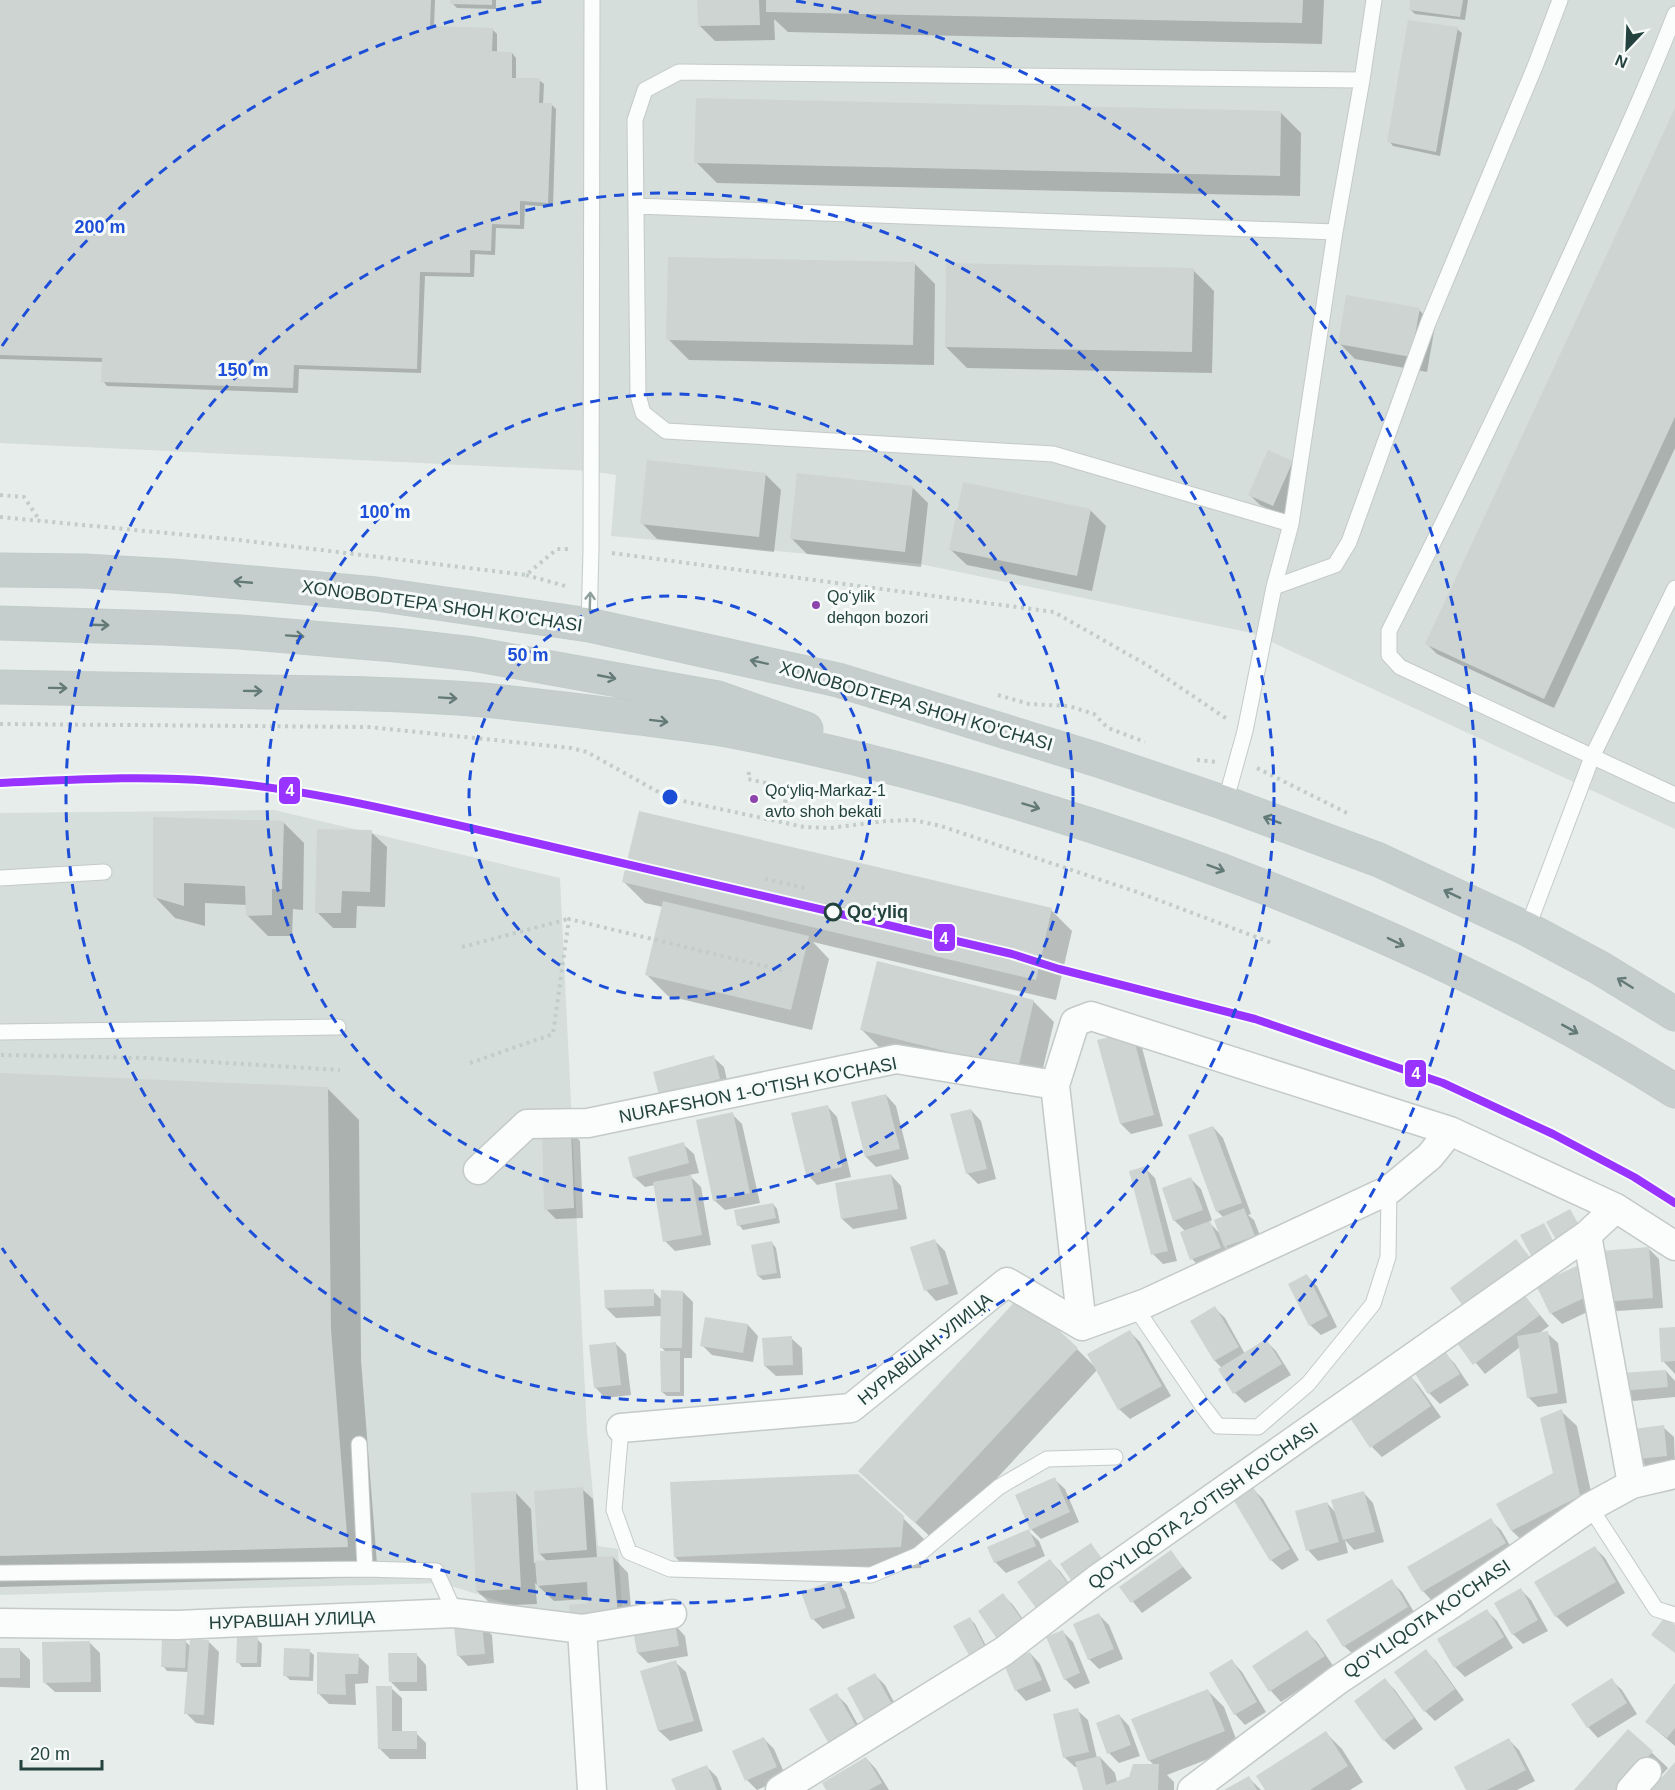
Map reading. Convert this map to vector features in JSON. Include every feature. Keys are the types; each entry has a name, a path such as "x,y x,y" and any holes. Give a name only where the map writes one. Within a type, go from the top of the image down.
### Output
{"highway":[{"path":"0,554 24,563 84,571"},
{"name":"XONOBODTEPA SHOH KO'CHASI","path":"0,570 84,571 173,576 376,594 589,625 838,680 1008,731 1225,803 1378,860 1527,929 1599,968 1675,1014"},
{"path":"0,623 164,627 318,638 473,654 718,698 975,789 1159,847 1257,882 1371,929 1534,1009 1675,1091"},
{"path":"0,687 382,694 481,700 724,729 873,762 975,789"}],"street":[{"path":"1450,1131 1430,1156 1389,1190 1135,1307 1082,1326 1055,1085 1075,1022 1091,1016 1450,1131 1616,1208 1675,1246"},
{"name":"NURAFSHON 1-O'TISH KO'CHASI","path":"478,1170 527,1124 588,1123 896,1059 1055,1085"},
{"name":"QO'YLIQOTA 2-O'TISH KO'CHASI","path":"780,1790 1004,1651 1096,1580 1587,1234 1616,1208"},
{"path":"1587,1234 1632,1484"},
{"name":"НУРАВШАН УЛИЦА","path":"621,1428 851,1408 1007,1282 1082,1326"},
{"name":"QO'YLIQOTA KO'CHASI","path":"1192,1790 1338,1680 1590,1507 1632,1484 1675,1474"},
{"name":"НУРАВШАН УЛИЦА","path":"0,1623 177,1625 455,1613 582,1629 672,1614"},
{"path":"582,1629 592,1790"}],"lane":[{"path":"589,625 592,0"},
{"path":"1225,803 1245,732 1274,587 1291,524 1335,232 1374,0"},
{"path":"1274,587 1335,565 1349,542 1428,323 1536,64 1560,0"},
{"path":"1675,14 1654,71 1559,280 1470,468 1389,631 1389,655 1400,667 1675,795"},
{"path":"1291,524 1053,454 666,431 643,413 638,395 635,120 645,90 679,72 1362,80"},
{"path":"636,206 1335,232"},
{"path":"1527,929 1592,758 1675,588"},
{"path":"0,878 104,872"},
{"path":"0,1032 338,1027"},
{"path":"1135,1307 1218,1426 1258,1427 1308,1384 1372,1304 1388,1257 1389,1190"},
{"path":"621,1428 614,1510 629,1552 670,1569 871,1575 918,1555 999,1487 1047,1459 1115,1457"},
{"path":"359,1444 365,1569"},
{"path":"1590,1507 1656,1609 1675,1615"},
{"path":"0,1573 365,1569 436,1571 455,1613"}],"path":[{"path":"0,495 24,497 40,522"},
{"path":"0,517 239,540 526,575 557,549 591,550 1054,612 1147,665 1245,732"},
{"path":"0,724 369,727 572,748 587,752 669,798 782,822 815,828 913,820 941,826 1137,892 1272,943"},
{"path":"749,772 748,779 788,788 782,822"},
{"path":"765,879 805,888"},
{"path":"462,947 569,918 785,971"},
{"path":"470,1064 553,1034 569,918"},
{"path":"0,1055 146,1058 340,1070"}],"shaded area":[{"path":"0,0 1675,0 1675,829 1252,633 920,564 611,536 616,475 590,471 0,443"},
{"path":"274,810 560,878 587,1432 598,1546 618,1549 623,1620 570,1624 442,1583 0,1595 0,813"}],"building":[{"path":"0,0 431,0 430,26 493,28 492,51 512,52 512,78 540,78 539,103 552,103 548,203 520,201 520,225 492,224 491,251 470,250 470,273 420,272 417,369 294,365 293,388 101,382 102,358 0,355"},
{"path":"450,0 492,0 492,5 450,4"},
{"path":"697,0 759,0 760,25 698,26"},
{"path":"766,0 1303,0 1302,23 766,12"},
{"path":"1410,0 1463,0 1460,17 1409,10"},
{"path":"1408,20 1458,27 1436,152 1387,142"},
{"path":"696,98 1281,111 1280,176 694,163"},
{"path":"1675,108 1675,417 1544,699 1425,644"},
{"path":"668,257 915,262 913,345 666,340"},
{"path":"946,263 1194,268 1192,352 945,347"},
{"path":"1346,295 1420,308 1411,357 1338,344"},
{"path":"1268,450 1293,461 1273,506 1248,495"},
{"path":"647,460 766,473 759,537 640,524"},
{"path":"797,473 913,486 905,552 790,539"},
{"path":"963,482 1091,509 1077,576 949,550"},
{"path":"639,811 1052,908 1036,980 622,882"},
{"path":"153,817 284,821 282,889 272,889 272,915 246,916 245,886 184,883 184,906 153,897"},
{"path":"317,829 372,830 370,892 342,891 341,913 315,913"},
{"path":"663,901 809,936 791,1010 645,975"},
{"path":"877,961 1034,1000 1018,1069 860,1030"},
{"path":"1132,1032 1154,1115 1120,1124 1097,1040"},
{"path":"714,1055 720,1079 659,1095 653,1072"},
{"path":"0,1073 328,1087 331,1329 348,1547 0,1556"},
{"path":"886,1094 900,1149 865,1157 851,1102"},
{"path":"828,1105 842,1167 806,1175 791,1113"},
{"path":"971,1109 987,1169 966,1174 950,1114"},
{"path":"733,1112 750,1193 713,1201 696,1120"},
{"path":"1213,1126 1242,1203 1216,1212 1188,1135"},
{"path":"571,1129 574,1208 544,1210 542,1130"},
{"path":"684,1142 689,1163 633,1178 628,1157"},
{"path":"1146,1166 1168,1251 1151,1255 1129,1171"},
{"path":"891,1174 898,1209 841,1219 835,1183"},
{"path":"691,1175 702,1235 663,1242 653,1182"},
{"path":"1191,1177 1203,1210 1173,1221 1162,1188"},
{"path":"773,1203 776,1218 737,1226 734,1210"},
{"path":"1244,1208 1255,1236 1224,1247 1214,1220"},
{"path":"1570,1209 1583,1232 1559,1245 1546,1222"},
{"path":"1210,1221 1221,1248 1190,1260 1180,1232"},
{"path":"1544,1223 1556,1246 1533,1259 1520,1235"},
{"path":"935,1239 949,1284 924,1291 910,1247"},
{"path":"1516,1239 1532,1260 1466,1310 1450,1288"},
{"path":"772,1241 777,1273 757,1276 751,1245"},
{"path":"1649,1247 1653,1298 1605,1302 1601,1251"},
{"path":"1581,1264 1595,1293 1550,1314 1536,1285"},
{"path":"1307,1274 1328,1316 1309,1326 1288,1284"},
{"path":"654,1289 654,1306 605,1308 604,1290"},
{"path":"1520,1289 1540,1315 1473,1365 1454,1339"},
{"path":"661,1290 683,1291 682,1348 660,1348"},
{"path":"1021,1295 1078,1348 915,1523 858,1471"},
{"path":"1215,1306 1239,1347 1214,1361 1190,1321"},
{"path":"705,1317 748,1324 743,1353 700,1346"},
{"path":"1675,1327 1675,1361 1661,1362 1659,1328"},
{"path":"1130,1330 1162,1386 1118,1410 1087,1354"},
{"path":"1548,1331 1558,1393 1527,1398 1517,1336"},
{"path":"792,1336 793,1365 764,1366 762,1338"},
{"path":"1266,1339 1282,1364 1233,1394 1218,1369"},
{"path":"616,1342 621,1385 594,1388 589,1345"},
{"path":"660,1351 680,1351 680,1392 661,1392"},
{"path":"1445,1351 1460,1374 1428,1394 1414,1372"},
{"path":"1666,1370 1668,1387 1621,1391 1620,1373"},
{"path":"1409,1374 1431,1406 1370,1448 1348,1415"},
{"path":"1562,1409 1580,1496 1511,1531 1496,1504 1553,1473 1540,1418"},
{"path":"1664,1425 1667,1456 1637,1459 1633,1429"},
{"path":"858,1474 904,1516 901,1547 674,1557 670,1482"},
{"path":"1055,1477 1070,1512 1030,1530 1015,1495"},
{"path":"583,1487 587,1550 538,1554 534,1491"},
{"path":"1253,1487 1290,1549 1270,1561 1233,1499"},
{"path":"516,1491 521,1589 476,1591 471,1493"},
{"path":"1364,1491 1375,1532 1343,1540 1331,1500"},
{"path":"1327,1502 1339,1542 1306,1551 1295,1511"},
{"path":"1491,1518 1506,1543 1422,1592 1407,1567"},
{"path":"1029,1529 1036,1546 994,1563 987,1547"},
{"path":"1091,1543 1107,1566 1076,1587 1060,1564"},
{"path":"1595,1546 1616,1582 1555,1617 1534,1582"},
{"path":"1171,1550 1183,1567 1131,1603 1119,1587"},
{"path":"613,1556 618,1617 570,1621 569,1605 588,1603 587,1582 537,1586 535,1561"},
{"path":"1050,1559 1074,1592 1041,1615 1017,1582"},
{"path":"1392,1579 1408,1607 1343,1647 1326,1620"},
{"path":"836,1580 846,1608 811,1620 801,1592"},
{"path":"1521,1588 1538,1620 1512,1635 1494,1603"},
{"path":"1003,1593 1025,1624 999,1642 978,1611"},
{"path":"1487,1609 1504,1637 1454,1668 1437,1639"},
{"path":"1099,1613 1114,1649 1088,1660 1073,1624"},
{"path":"970,1617 986,1649 970,1657 953,1626"},
{"path":"1665,1617 1675,1625 1675,1653 1651,1635"},
{"path":"482,1623 485,1654 457,1656 454,1626"},
{"path":"675,1624 679,1646 637,1653 633,1630"},
{"path":"1063,1630 1080,1673 1064,1680 1046,1637"},
{"path":"1307,1630 1325,1656 1269,1692 1252,1666"},
{"path":"237,1637 258,1637 257,1663 236,1663"},
{"path":"162,1638 186,1639 185,1668 161,1667"},
{"path":"190,1639 209,1640 204,1715 184,1714"},
{"path":"90,1641 91,1682 43,1683 42,1642"},
{"path":"0,1648 20,1648 20,1678 0,1678"},
{"path":"284,1648 310,1649 309,1677 283,1676"},
{"path":"1426,1649 1455,1689 1424,1712 1394,1672"},
{"path":"317,1652 359,1654 358,1674 345,1674 346,1695 317,1694"},
{"path":"1030,1652 1042,1680 1015,1691 1003,1662"},
{"path":"388,1653 417,1653 417,1682 389,1682"},
{"path":"1232,1659 1257,1702 1234,1715 1209,1673"},
{"path":"676,1660 694,1721 658,1731 640,1671"},
{"path":"875,1673 894,1708 866,1724 847,1688"},
{"path":"1385,1678 1414,1718 1383,1741 1354,1701"},
{"path":"1612,1678 1627,1703 1587,1728 1571,1704"},
{"path":"1675,1683 1675,1728 1667,1738 1645,1722"},
{"path":"376,1686 392,1686 392,1731 417,1731 417,1749 378,1749"},
{"path":"1208,1689 1225,1731 1148,1761 1131,1719"},
{"path":"837,1693 857,1728 829,1744 809,1709"},
{"path":"1078,1708 1089,1752 1063,1758 1053,1714"},
{"path":"1119,1714 1131,1745 1107,1754 1096,1723"},
{"path":"1628,1729 1653,1751 1619,1790 1574,1790"},
{"path":"1326,1731 1348,1766 1310,1790 1265,1790 1256,1776"},
{"path":"764,1737 777,1767 745,1781 732,1751"},
{"path":"1509,1738 1526,1770 1487,1790 1466,1790 1454,1767"},
{"path":"1100,1756 1106,1785 1129,1777 1133,1764 1159,1764 1158,1790 1083,1790 1075,1762"},
{"path":"866,1757 882,1783 869,1790 826,1790 822,1783"},
{"path":"1675,1762 1675,1790 1651,1790"},
{"path":"707,1765 717,1790 676,1790 671,1779"},
{"path":"1249,1776 1257,1790 1224,1790"}],"transit line":[{"name":"4","path":"0,783 159,778 212,781 290,791 446,822 1012,954 1059,969 1255,1019 1443,1083 1553,1134 1634,1177 1675,1203"}],"place":[{"name":"Qo‘ylik dehqon bozori","path":"816,605"},
{"name":"Qoʻyliq-Markaz-1 avto shoh bekati","path":"754,799"},
{"name":"Qo‘yliq","path":"833,912"}]}
